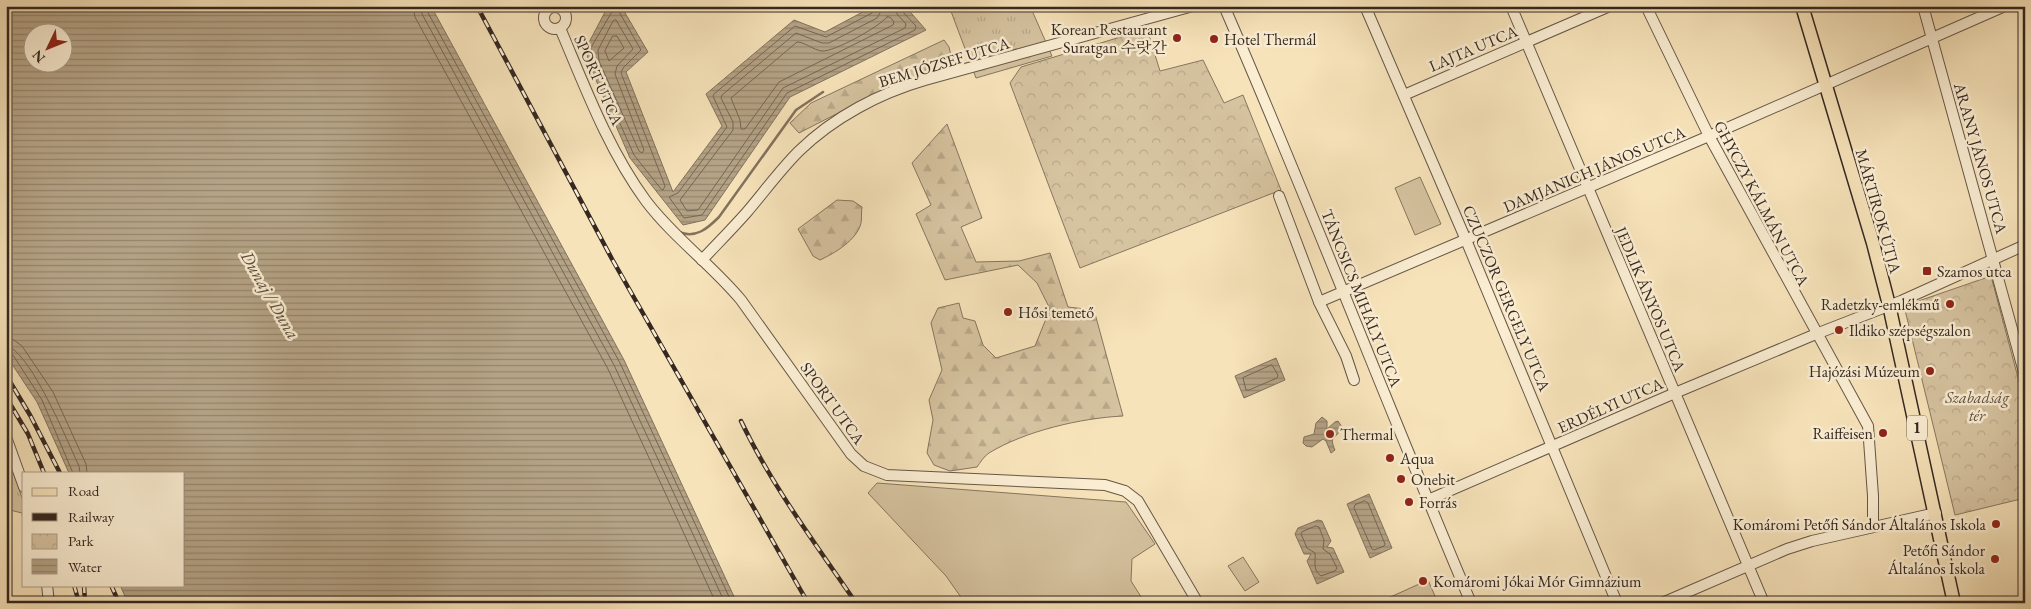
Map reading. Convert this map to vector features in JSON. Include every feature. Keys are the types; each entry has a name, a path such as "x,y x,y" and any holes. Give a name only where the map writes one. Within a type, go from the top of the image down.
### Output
{"main road":[{"name":"MÁRTÍROK ÚTJA","path":"1802,6 1890,305 1954,603"}],"street":[{"name":"BEM JÓZSEF UTCA","path":"702,260 747,212 800,150 821,133 877,97 925,80 1194,6"},
{"name":"TÁNCSICS MIHÁLY UTCA","path":"1224,6 1471,603"},
{"name":"CZUCZOR GERGELY UTCA","path":"1365,6 1553,446 1617,603"},
{"name":"JEDLIK ÁNYOS UTCA","path":"1511,6 1764,603"},
{"name":"LAJTA UTCA","path":"1404,95 1610,6"},
{"name":"GHYCZY KÁLMÁN UTCA","path":"1646,6 1709,136 1868,426 1873,496 1873,528"},
{"name":"ARANY JÁNOS UTCA","path":"1923,6 2025,376"},
{"name":"DAMJANICH JÁNOS UTCA","path":"1319,302 1709,136 2005,6"},
{"name":"SPORT UTCA","path":"560,28 581,79 618,157 646,201 702,260 726,281 837,436 851,454 864,466 887,475 1105,485 1125,490 1138,501 1198,603"},
{"path":"1279,196 1319,302 1346,356 1354,380"},
{"path":"1890,305 2025,246"},
{"name":"ERDÉLYI UTCA","path":"1428,500 1675,393 1890,305"},
{"path":"6,437 22,481"},
{"path":"1662,603 1747,565 1812,541 1936,513"},
{"path":"47,586 49,603"}],"green space":[{"path":"949,6 1030,6 1052,56 976,78"},
{"path":"1147,29 1160,71 1203,60 1224,103 1243,95 1281,190 1080,268 1010,83 1021,67"},
{"path":"944,40 949,47 953,64 899,82 799,133 790,123 811,103"},
{"path":"947,124 982,218 961,227 976,262 1019,261 1050,253 1068,307 1094,310 1123,416 1072,423 1036,432 1003,445 989,453 977,467 950,471 934,465 927,453 933,420 929,400 942,370 931,323 938,308 959,303 963,318 975,321 983,345 996,358 1035,346 1050,309 1037,283 1018,265 945,280 916,214 931,205 912,163"},
{"path":"1420,177 1441,224 1415,235 1395,188"},
{"path":"837,200 853,201 862,207 861,223 855,235 839,250 820,260 813,256 798,229"},
{"name":"Szabadság tér","path":"1991,276 2025,404 2025,498 1955,515 1904,306"},
{"path":"6,449 22,498 22,513 6,509"},
{"path":"877,483 1126,502 1155,544 1132,559 1131,581 1145,603 965,603 946,576 868,493"},
{"path":"1243,557 1259,582 1245,591 1228,566"},
{"path":"1428,580 1438,603 1388,603 1386,599"}],"water":[{"name":"Dunaj / Duna","path":"6,6 431,6 624,360 737,603 128,603 120,586 185,586 185,472 69,472 37,402 6,355"},
{"path":"611,6 621,6 648,52 626,72 673,192 722,126 706,94 794,20 825,32 874,6 905,6 926,30 790,97 705,220 683,225 630,158 589,64 586,48 605,12"},
{"path":"1276,358 1285,380 1244,398 1235,376"},
{"name":"Thermal","path":"1322,417 1327,421 1327,429 1338,421 1342,427 1332,441 1335,450 1331,453 1326,441 1323,439 1312,447 1306,446 1303,443 1304,437 1314,434 1316,423"},
{"path":"1369,494 1392,548 1370,558 1347,504"},
{"path":"1318,520 1322,521 1331,541 1327,547 1333,548 1344,572 1317,584 1307,561 1311,554 1304,554 1295,534 1298,528"}],"waterway":[{"path":"679,232 685,234 696,233 715,221 796,110 823,92"}],"railway":[{"path":"477,6 612,259 808,603"},
{"path":"6,375 30,415 59,472"},
{"path":"6,397 28,434 44,472"},
{"path":"741,421 780,491 856,603"},
{"path":"74,586 79,603"},
{"path":"84,586 85,603"},
{"path":"111,586 119,603"}],"place":[{"name":"Korean Restaurant Suratgan 수랏간","path":"1177,38"},
{"name":"Hotel Thermál","path":"1214,39"},
{"name":"Szamos utca","path":"1927,271"},
{"name":"Radetzky-emlékmű","path":"1950,304"},
{"name":"Hősi temető","path":"1008,312"},
{"name":"Ildiko szépségszalon","path":"1839,330"},
{"name":"Hajózási Múzeum","path":"1930,371"},
{"name":"Raiffeisen","path":"1883,433"},
{"name":"Thermal","path":"1330,434"},
{"name":"Aqua","path":"1390,458"},
{"name":"Onebit","path":"1401,479"},
{"name":"Forrás","path":"1409,502"},
{"name":"Komáromi Petőfi Sándor Általános Iskola","path":"1996,524"},
{"name":"Petőfi Sándor Általános Iskola","path":"1995,559"},
{"name":"Komáromi Jókai Mór Gimnázium","path":"1423,581"}]}
